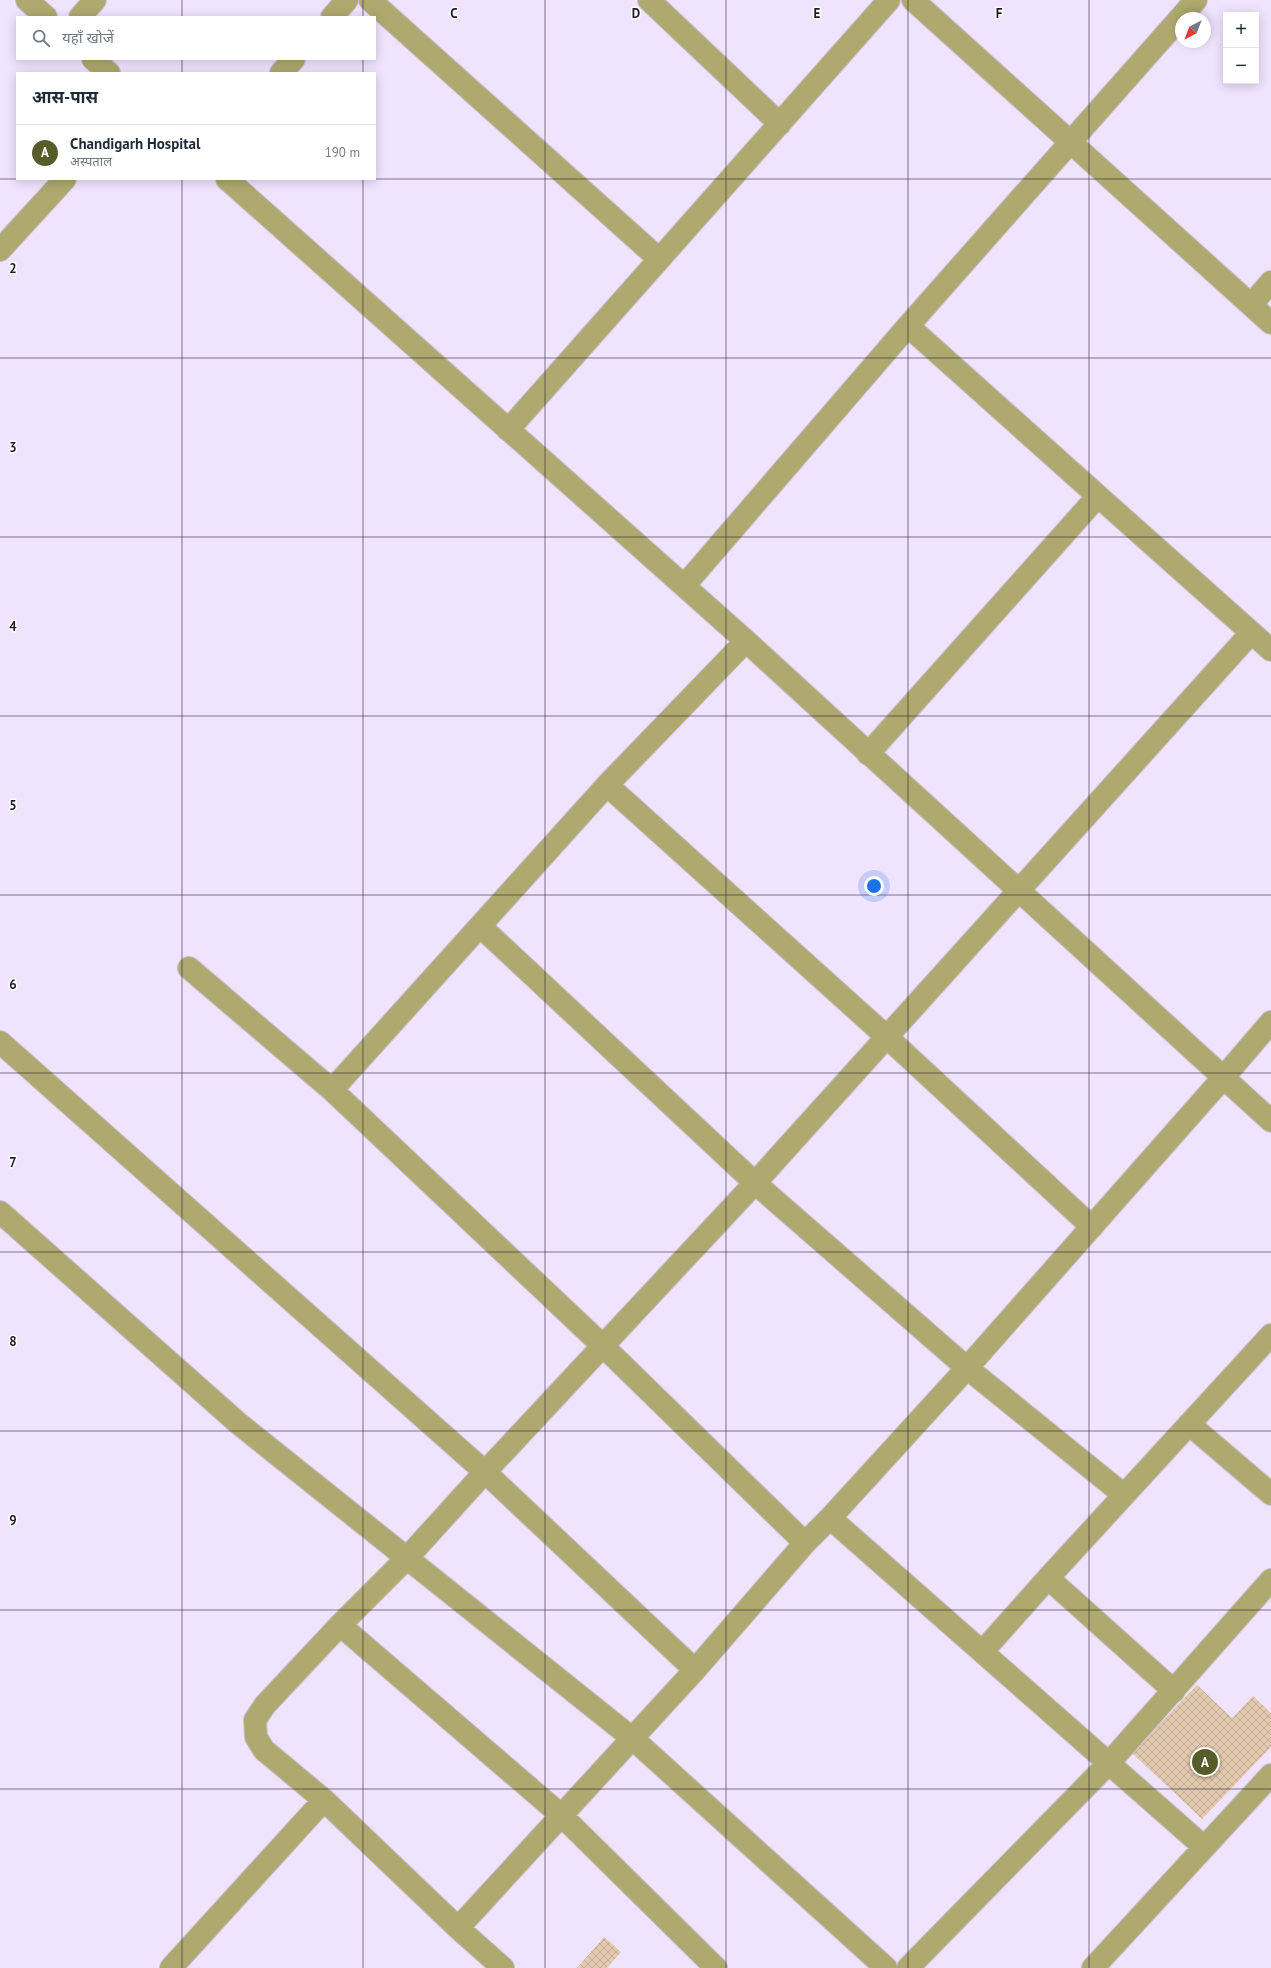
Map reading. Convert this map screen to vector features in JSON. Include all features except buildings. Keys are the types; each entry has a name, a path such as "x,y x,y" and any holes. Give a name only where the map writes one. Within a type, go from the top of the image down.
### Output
{"street":[{"path":"27,0 45,16"},
{"path":"81,16 95,0"},
{"path":"333,16 347,0"},
{"path":"370,0 659,259"},
{"path":"649,0 780,124"},
{"path":"508,430 889,0"},
{"path":"913,0 1271,323"},
{"path":"684,586 908,326 1196,0"},
{"path":"94,60 108,72"},
{"path":"282,72 293,60"},
{"path":"0,250 65,180"},
{"path":"228,180 746,641 1271,1121"},
{"path":"1251,305 1271,282"},
{"path":"908,326 1271,650"},
{"path":"868,754 1098,496"},
{"path":"504,1968 458,1928 324,1800 264,1750 256,1737 255,1720 265,1705 407,1558 484,1472 755,1184 1251,633"},
{"path":"332,1090 608,785 746,641"},
{"path":"608,785 888,1038 1092,1227"},
{"path":"480,926 755,1184 967,1368 1124,1495"},
{"path":"189,968 332,1090 603,1346 806,1543"},
{"path":"458,1928 695,1670 806,1543 967,1368 1271,1022"},
{"path":"0,1042 484,1472 695,1670"},
{"path":"0,1212 238,1423 632,1738 886,1968"},
{"path":"983,1651 1271,1335"},
{"path":"1189,1424 1271,1494"},
{"path":"830,1518 1204,1847"},
{"path":"1048,1578 1174,1691"},
{"path":"908,1968 1109,1763 1271,1580"},
{"path":"340,1626 562,1816 716,1968"},
{"path":"1092,1968 1271,1775"},
{"path":"171,1968 324,1800"}],"place":[{"name":"Chandigarh Hospital","path":"1205,1762"}]}
